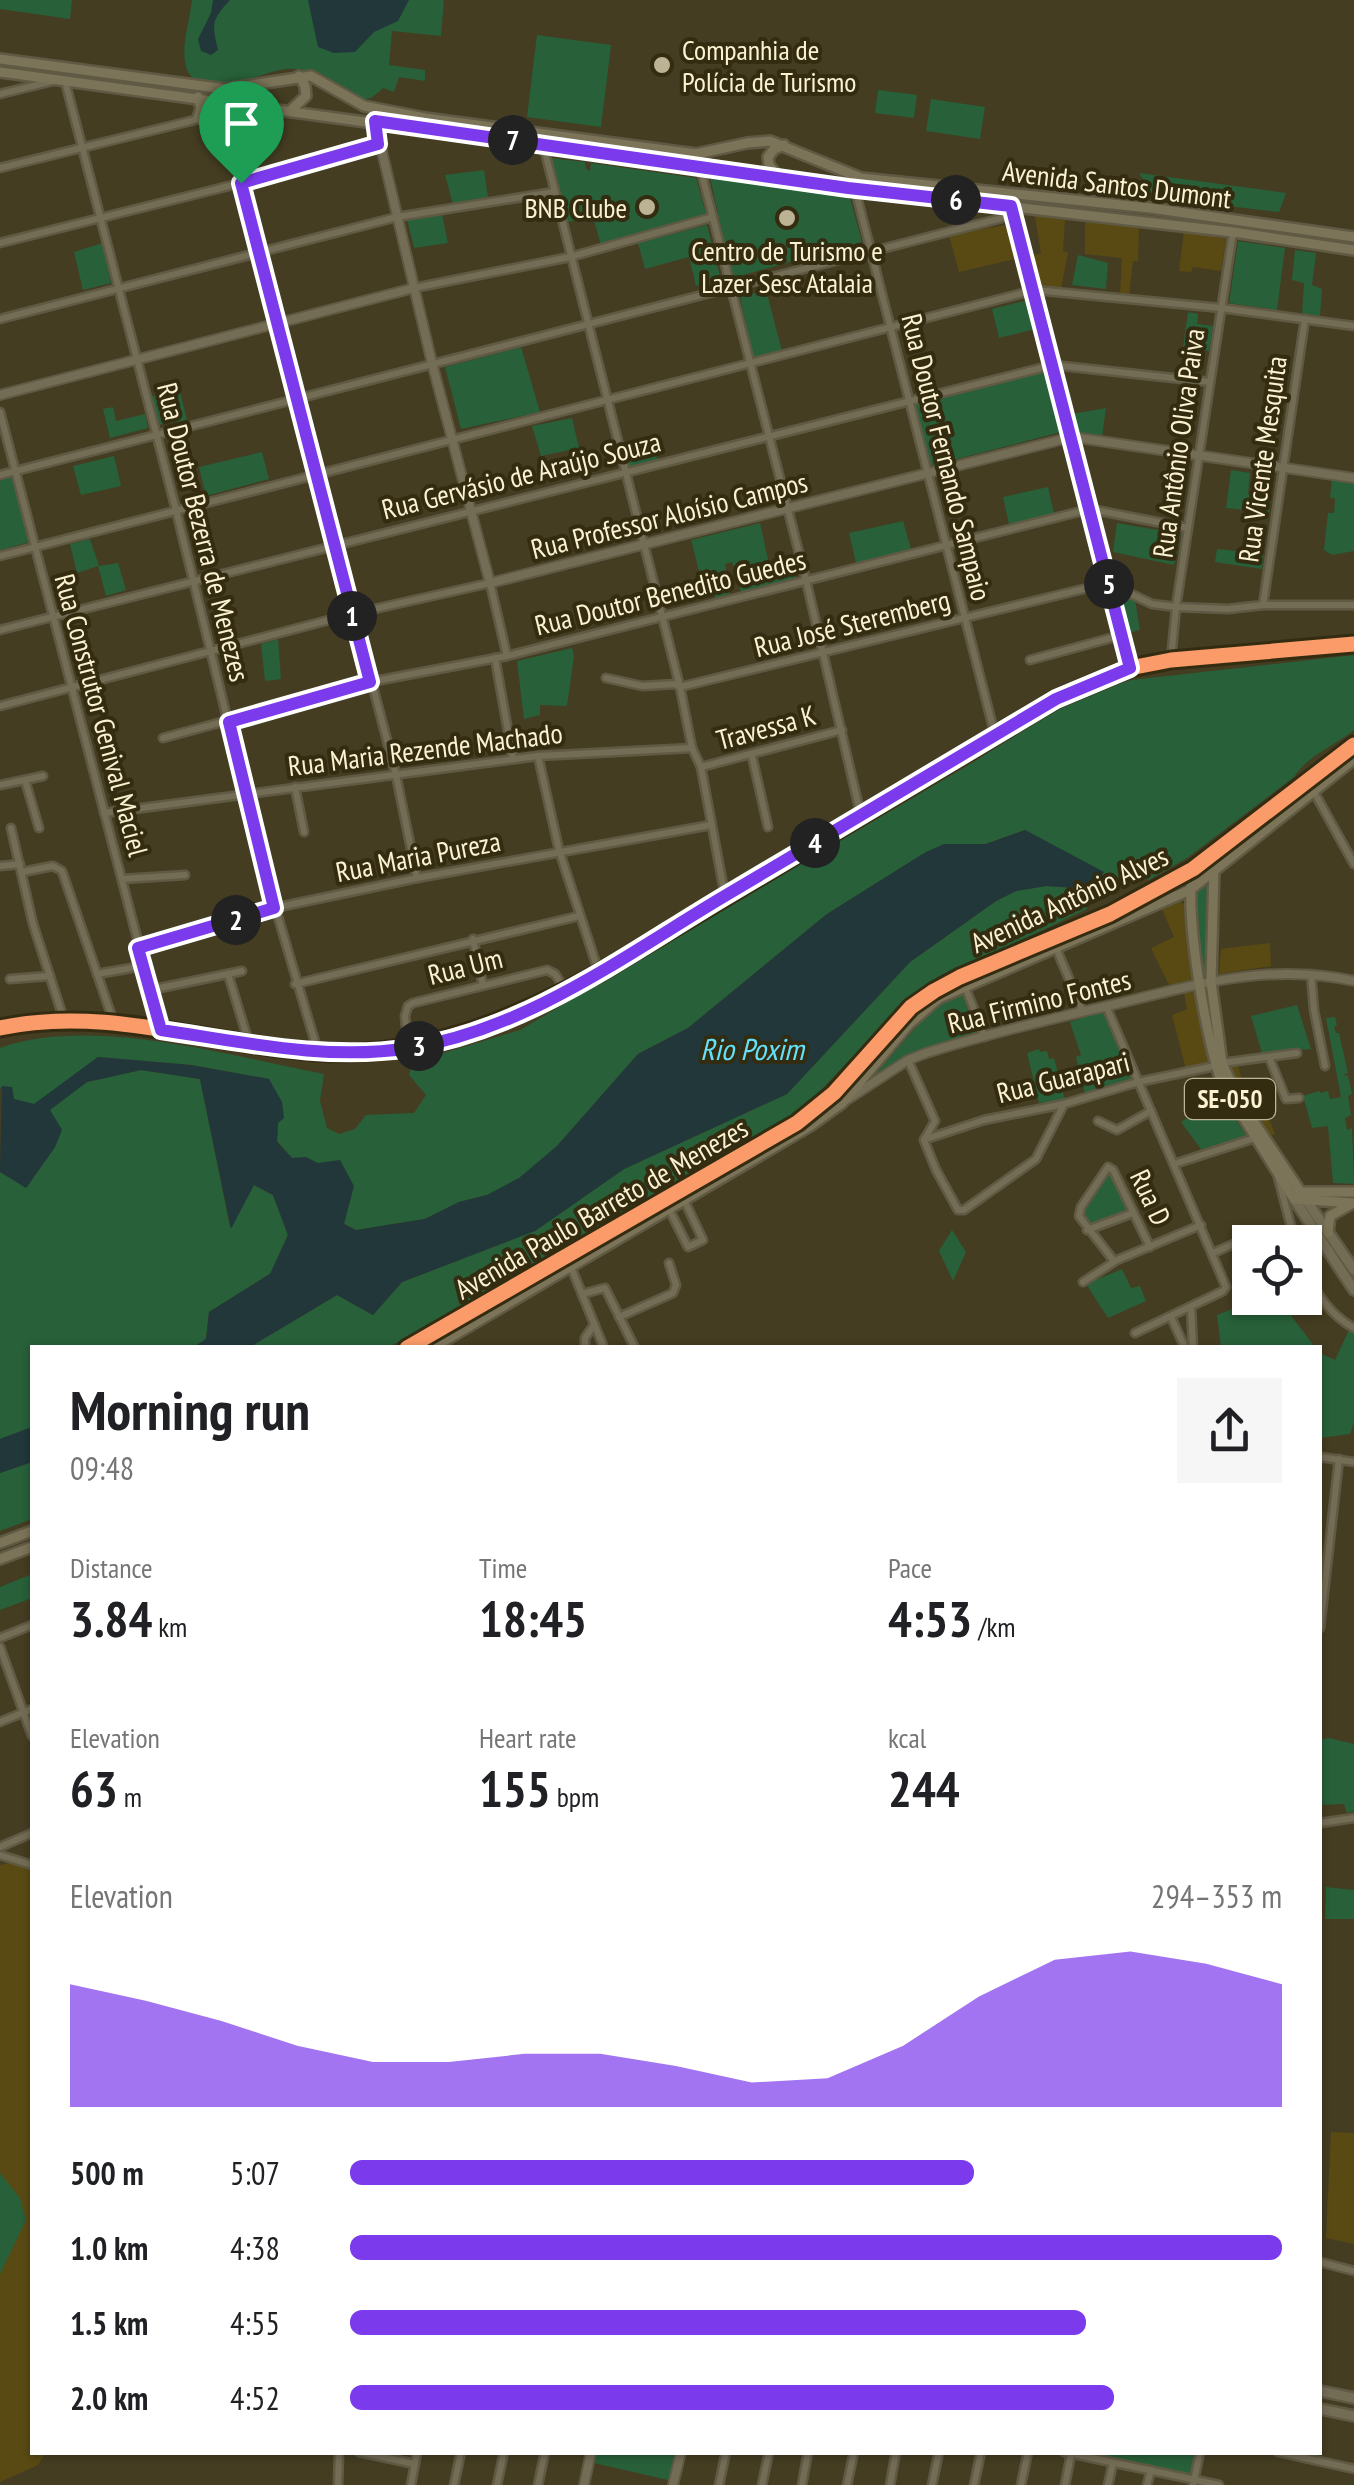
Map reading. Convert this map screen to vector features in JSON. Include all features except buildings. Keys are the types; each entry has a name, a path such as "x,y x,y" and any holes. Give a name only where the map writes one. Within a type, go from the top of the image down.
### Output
{"main road":[{"path":"0,59 225,89 299,76 320,80 364,106 393,113 696,154 762,140 784,144"},
{"name":"Avenida Santos Dumont","path":"0,72 1013,210 1233,232 1354,250"},
{"path":"290,111 306,96 306,86 299,76"},
{"path":"198,97 198,118"},
{"path":"590,139 603,134"},
{"path":"780,179 769,166 768,157 784,144"},
{"name":"Avenida Santos Dumont","path":"784,144 828,168 860,178 1150,208 1354,237"},
{"name":"Avenida Antônio Alves","path":"817,1108 910,1007 960,976 1110,914 1193,869 1354,745"},
{"name":"Avenida Antônio Alves","path":"842,1104 924,1008 964,985 1190,890 1354,760"},
{"path":"1206,861 1216,871 1206,983"},
{"path":"1193,869 1190,890 1218,1065 1297,1196"},
{"name":"SE-050","path":"1218,1065 1233,1105 1276,1171 1354,1270"},
{"name":"Avenida Paulo Barreto de Menezes","path":"428,1344 685,1202 842,1104"},
{"name":"Avenida Paulo Barreto de Menezes","path":"428,1344 817,1108"},
{"path":"1297,1196 1354,1192"},
{"path":"1297,1196 1354,1203"},
{"name":"SE-050","path":"1297,1196 1354,1290"},
{"path":"1328,1234 1330,1216 1354,1203"},
{"path":"0,1543 30,1531"},
{"path":"0,1560 30,1548"},
{"path":"1322,2391 1354,2398"},
{"path":"1322,2409 1354,2416"}],"street":[{"path":"0,94 62,80"},
{"name":"Rua Doutor Bezerra de Menezes","path":"62,80 102,216 274,908 318,1052"},
{"path":"220,100 396,775 417,878"},
{"path":"0,168 223,113"},
{"path":"375,121 507,656"},
{"path":"0,243 241,183 378,144"},
{"path":"543,144 692,748 701,767 725,896"},
{"path":"700,167 806,580 861,816"},
{"name":"Rua Doutor Fernando Sampaio","path":"855,189 995,735"},
{"path":"0,319 396,218 554,192"},
{"path":"0,475 872,252 1013,210 1130,668"},
{"path":"0,395 414,288 570,257 713,218"},
{"name":"Rua Antônio Oliva Paiva","path":"1171,660 1233,232"},
{"path":"0,556 1035,290 1354,326"},
{"name":"Rua Vicente Mesquita","path":"1263,604 1305,319"},
{"name":"Rua Gervásio de Araújo Souza","path":"0,630 1053,365 1210,382"},
{"name":"Rua Construtor Genival Maciel","path":"0,412 161,1030"},
{"name":"Rua Professor Aloísio Campos","path":"0,706 352,614 643,546 1072,437 1354,478"},
{"name":"Rua Doutor Benedito Guedes","path":"163,738 370,682 507,656 1090,509 1188,528"},
{"path":"1108,583 1152,604 1176,607 1228,610 1263,604 1354,605"},
{"name":"Rua José Steremberg","path":"606,678 642,686 680,687 1108,583"},
{"path":"1030,660 1122,635"},
{"path":"0,1028 64,1020 114,1023 318,1052 408,1048 497,1024 599,973 1056,699 1130,668 1171,660 1354,644"},
{"path":"495,658 513,759"},
{"name":"Travessa K","path":"701,767 842,730"},
{"name":"Rua Maria Rezende Machado","path":"104,813 538,756 692,748"},
{"path":"538,756 559,850 599,973"},
{"path":"752,756 768,828"},
{"path":"0,785 43,776"},
{"path":"25,780 39,828"},
{"path":"295,787 304,832"},
{"path":"1314,792 1354,864"},
{"name":"Rua Maria Pureza","path":"138,948 274,908 559,850 711,825"},
{"path":"11,828 33,924 64,1020"},
{"path":"0,866 58,866 114,1023"},
{"path":"122,879 185,875"},
{"path":"295,984 579,916"},
{"path":"473,939 483,985"},
{"path":"1056,948 1083,1012"},
{"path":"97,974 144,966"},
{"name":"Rua Um","path":"408,1048 408,1006 547,970 555,974 566,991"},
{"path":"150,990 242,972"},
{"path":"228,974 249,1043"},
{"name":"Rua Firmino Fontes","path":"842,1104 908,1060 1106,1006 1254,974 1312,974 1354,981"},
{"path":"1312,974 1314,1010 1325,1066"},
{"path":"10,979 50,976"},
{"path":"964,985 985,1037"},
{"path":"1106,1006 1226,1287 1135,1333"},
{"name":"Rua Guarapari","path":"924,1140 984,1120 1064,1104 1138,1082 1297,1053"},
{"path":"1269,1056 1286,1098 1299,1098"},
{"path":"908,1060 943,1132"},
{"path":"935,1120 924,1140 958,1210 964,1210 1036,1158 1064,1104"},
{"path":"1098,1121 1117,1130 1151,1110"},
{"path":"1174,1164 1255,1138"},
{"name":"Rua D","path":"1087,1230 1079,1216 1081,1207 1110,1166 1150,1247"},
{"path":"1276,1171 1290,1225"},
{"path":"670,1210 688,1247 703,1240 685,1202"},
{"path":"1114,1261 1087,1230 1133,1213"},
{"path":"1083,1282 1114,1261 1201,1224"},
{"path":"1213,1253 1232,1245"},
{"path":"619,1318 673,1293 676,1285 669,1263"},
{"path":"572,1267 603,1345"},
{"path":"582,1294 605,1288 632,1345"},
{"path":"1322,1295 1332,1311 1354,1328"},
{"path":"1191,1307 1194,1345"},
{"path":"1170,1316 1183,1345"},
{"path":"585,1345 594,1324"},
{"path":"1322,1458 1354,1462"},
{"path":"1323,1559 1339,1460"},
{"path":"0,1638 30,1626"},
{"path":"0,1647 28,1711 0,1722"},
{"path":"1322,1822 1354,1818"},
{"path":"0,1847 30,1833"},
{"path":"0,1856 30,1864"},
{"path":"1322,2264 1354,2270"},
{"path":"338,2485 339,2455"},
{"path":"372,2455 415,2464"},
{"path":"411,2485 416,2455"},
{"path":"454,2485 461,2455"},
{"path":"497,2485 503,2455"},
{"path":"538,2485 544,2455"},
{"path":"584,2485 590,2455"},
{"path":"673,2485 679,2455"},
{"path":"719,2485 725,2455"},
{"path":"762,2485 769,2455"},
{"path":"802,2485 807,2455"},
{"path":"847,2485 853,2455"},
{"path":"890,2485 895,2455"},
{"path":"932,2485 937,2455"},
{"path":"974,2485 980,2455"},
{"path":"1021,2485 1027,2455"},
{"path":"1065,2485 1068,2455"},
{"path":"1086,2455 1220,2485"},
{"path":"1194,2482 1199,2455"},
{"path":"1291,2455 1354,2469"},
{"path":"1108,2485 1113,2462"},
{"path":"1148,2485 1150,2470"}],"shaded area":[{"path":"1035,216 1065,220 1063,251 1068,253 1061,288 1036,286 1029,257 1041,253"},
{"path":"1085,222 1139,226 1138,261 1133,261 1129,295 1120,294 1122,258 1085,254"},
{"path":"1011,224 1019,258 959,272 949,235"},
{"path":"1184,231 1226,239 1221,271 1193,267 1191,272 1179,271"},
{"path":"1179,901 1185,905 1197,979 1169,985 1151,948 1174,937 1162,909"},
{"path":"1270,943 1271,966 1219,974 1221,949"},
{"path":"1196,992 1210,1065 1186,1069 1172,1015 1187,1009 1184,993"},
{"path":"1238,1066 1245,1092 1258,1090 1275,1134 1270,1136 1226,1067"},
{"path":"8,1863 30,1869 30,2455 44,2455 38,2465 0,2482 0,1865"},
{"path":"1331,2132 1354,2133 1354,2244 1326,2238"}],"green space":[{"path":"0,0 72,0 70,19 0,9"},
{"path":"192,0 444,0 441,36 392,31 389,65 425,70 425,81 399,77 394,92 383,88 373,96 357,99 327,77 299,69 226,84 199,82 190,75 184,55"},
{"path":"537,35 611,45 601,127 527,117"},
{"path":"878,90 917,95 914,118 875,113"},
{"path":"931,99 985,107 980,139 926,131"},
{"name":"BNB Clube","path":"551,158 585,162 590,171 591,163 696,178 707,217 601,245 593,217 568,222"},
{"path":"484,170 488,197 453,204 445,175"},
{"path":"1139,173 1286,193 1279,212 1154,197"},
{"name":"Centro de Turismo e Lazer Sesc Atalaia","path":"710,177 849,194 862,242 732,278"},
{"path":"442,215 448,243 414,248 407,219"},
{"path":"707,225 721,280 696,286 689,257 645,269 638,243"},
{"path":"1238,241 1285,248 1277,310 1229,303"},
{"path":"103,243 111,283 83,290 74,252"},
{"path":"1295,250 1316,253 1312,285 1322,289 1320,316 1302,313 1304,283 1292,280"},
{"path":"1078,255 1108,263 1106,289 1072,285"},
{"path":"766,290 782,351 753,358 740,297"},
{"path":"1028,300 1035,329 999,338 992,309"},
{"path":"1188,312 1198,314 1197,324 1213,326 1209,351 1183,347"},
{"path":"521,347 540,412 461,429 445,367"},
{"path":"1049,367 1065,431 930,466 914,405"},
{"path":"180,392 187,420 157,425 150,396"},
{"path":"113,407 116,421 145,414 148,428 110,438 103,409"},
{"path":"1106,408 1102,437 1076,433 1072,414"},
{"path":"572,418 579,448 541,456 532,426"},
{"path":"652,437 658,461 629,468 624,444"},
{"path":"262,452 269,479 206,496 199,467"},
{"path":"114,456 121,486 81,495 73,466"},
{"path":"1231,470 1250,473 1248,494 1271,497 1268,520 1246,517 1246,510 1226,508"},
{"path":"12,476 29,542 0,550 0,479"},
{"path":"1332,478 1354,482 1354,551 1332,555 1324,550 1328,513 1334,513 1335,498 1330,498"},
{"path":"1048,487 1054,514 1009,524 1003,497"},
{"path":"903,521 911,549 856,563 849,533"},
{"path":"760,523 769,564 792,558 796,578 741,592 732,562 725,564 730,594 715,598 707,570 699,571 691,540"},
{"path":"1117,523 1181,534 1174,565 1113,552"},
{"path":"90,539 99,566 118,563 126,590 106,596 98,566 77,573 70,544"},
{"path":"1217,549 1264,554 1262,569 1215,562"},
{"path":"1115,593 1135,600 1140,630 1125,634"},
{"path":"278,639 281,679 265,681 261,644"},
{"path":"572,648 567,706 540,705 540,715 524,719 517,661"},
{"path":"1354,655 1354,730 1187,858 1149,880 1128,872 1092,889 1087,909 927,985 897,1010 803,1109 392,1345 253,1345 337,1295 373,1315 402,1282 535,1231 624,1169 787,1094 910,962 996,901 1016,891 1046,886 1091,889 1103,872 1025,830 986,844 960,844 926,852 827,914 688,1028 638,1054 557,1146 520,1178 425,1219 356,1230 344,1224 350,1194 324,1169 310,1160 292,1158 277,1141 278,1123 269,1079 191,1065 98,1057 34,1105 14,1099 2,1086 0,1089 0,1048 36,1039 118,1037 204,1049 324,1074 320,1101 327,1128 339,1134 355,1129 366,1115 414,1113 426,1095 409,1075 413,1062 520,1030 977,760 1074,698 1131,680"},
{"path":"1209,882 1207,980 1203,981 1194,893"},
{"path":"961,991 977,1035 934,1047 863,1089 928,1013"},
{"path":"1297,1005 1311,1049 1262,1053 1251,1016"},
{"path":"1104,1011 1131,1079 1085,1094 1076,1057 1081,1055 1070,1022"},
{"path":"1335,1017 1334,1027 1339,1033 1348,1073 1343,1075 1348,1076 1352,1094 1348,1096 1351,1115 1345,1118 1347,1130 1352,1128 1354,1184 1333,1183 1328,1126 1312,1128 1303,1096 1328,1091 1330,1099 1341,1097 1326,1018"},
{"path":"1047,1051 1049,1059 1054,1058 1065,1100 1039,1103 1027,1053"},
{"path":"141,1070 200,1079 230,1227 254,1185 273,1195 288,1235 271,1273 209,1312 206,1339 197,1345 30,1345 30,1428 0,1439 0,1172 27,1187 55,1147 49,1110 87,1082"},
{"path":"1221,1096 1247,1137 1203,1152 1181,1122"},
{"path":"1110,1170 1127,1211 1087,1228 1078,1215"},
{"path":"952,1230 966,1252 953,1281 939,1251"},
{"path":"1122,1269 1131,1288 1140,1286 1146,1301 1108,1318 1086,1284"},
{"path":"1232,1309 1232,1315 1292,1315 1313,1345 1221,1345 1217,1315"},
{"path":"1350,1328 1354,1331 1354,1422 1350,1434 1322,1438 1322,1354 1335,1360"},
{"path":"30,1463 30,1520 0,1531 0,1473"},
{"path":"30,1575 30,1599 0,1610 0,1587"},
{"path":"1322,1740 1354,1744 1354,1811 1347,1813 1344,1804 1322,1805"},
{"path":"1326,1887 1354,1890 1354,1919 1325,1919"},
{"path":"0,2173 20,2198 26,2220 0,2274"},
{"path":"592,2455 678,2455 672,2481 590,2462"},
{"path":"1092,2455 1196,2455 1191,2477"}],"water":[{"path":"213,0 230,0 216,18 218,50 211,55 201,51 198,39"},
{"path":"308,0 409,0 398,21 374,32 355,52 334,53 318,47"},
{"name":"Rio Poxim","path":"1025,830 1104,872 1091,889 1046,886 1016,891 996,901 910,962 787,1094 624,1169 535,1231 402,1282 373,1315 337,1295 253,1345 197,1345 206,1339 209,1312 270,1274 288,1235 273,1195 254,1185 231,1229 200,1079 141,1070 87,1082 50,1110 62,1130 55,1147 26,1188 0,1172 2,1086 12,1087 14,1099 34,1104 98,1057 191,1065 269,1079 282,1102 284,1118 278,1123 277,1142 292,1158 306,1157 318,1163 340,1160 354,1186 344,1224 356,1230 425,1219 519,1178 557,1146 638,1054 688,1028 827,914 944,844 986,844"},
{"path":"30,1428 30,1463 0,1473 0,1439"}],"cycle path":[{"path":"0,1028 79,1021 277,1048 355,1053 428,1043 464,1033 532,1007 599,973 1056,699 1130,668 1171,660 1354,644"},
{"path":"412,1345 797,1123 834,1093 911,1007 934,991 1110,914 1193,869 1354,745"}],"place":[{"name":"Companhia de Polícia de Turismo","path":"662,65"},
{"name":"BNB Clube","path":"647,207"},
{"name":"Centro de Turismo e Lazer Sesc Atalaia","path":"787,218"}],"route":[{"path":"375,121 848,188 1011,206 1130,668 1056,699 599,973 497,1024 408,1048 356,1052 318,1052 161,1030 138,948 274,908 229,722 370,682 241,183 378,144 375,121"}]}
